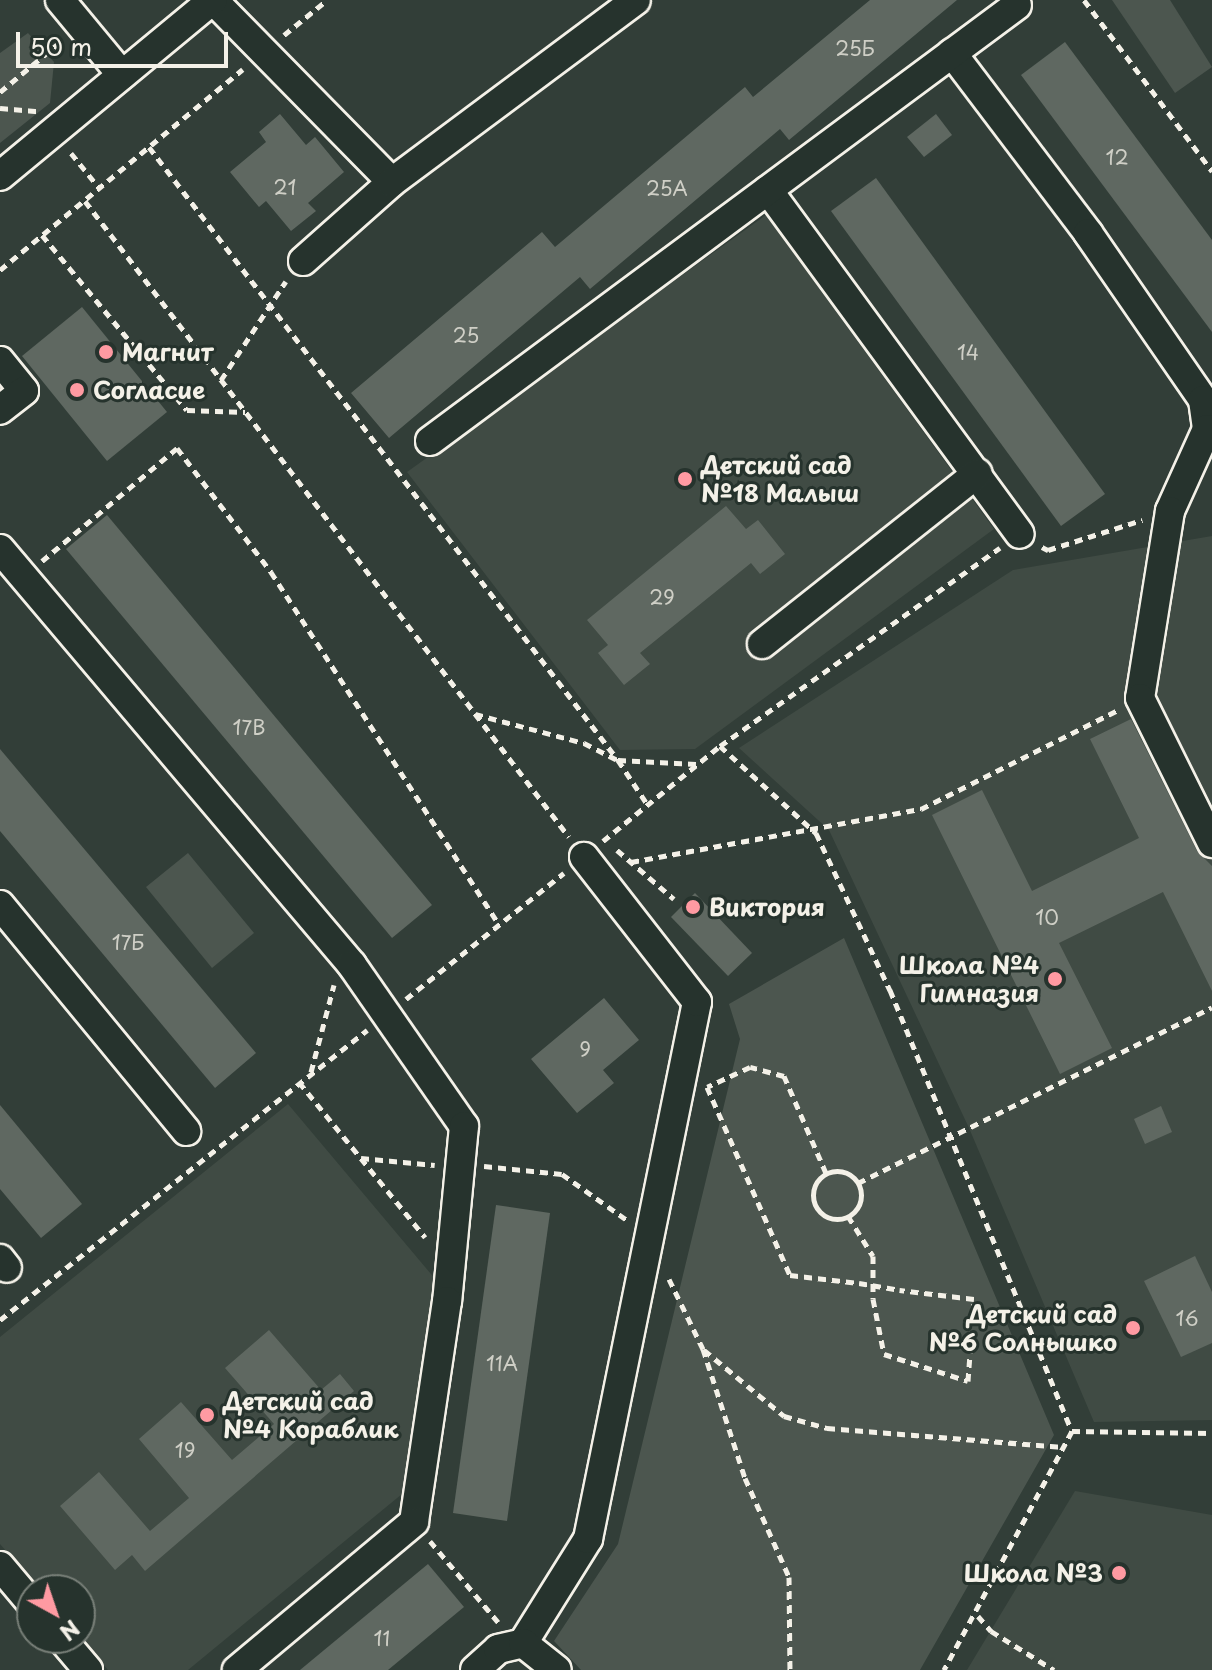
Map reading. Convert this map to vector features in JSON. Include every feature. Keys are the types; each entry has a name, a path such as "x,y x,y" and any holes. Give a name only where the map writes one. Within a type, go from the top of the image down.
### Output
{"street":[{"path":"60,0 122,75"},
{"path":"0,176 213,0 392,182"},
{"path":"303,261 392,182 636,0"},
{"path":"430,441 1019,2"},
{"path":"952,53 1194,387 1209,429 1170,511 1140,698 1212,843"},
{"path":"768,190 1020,534"},
{"path":"0,361 24,391 0,410"},
{"path":"762,644 978,473"},
{"path":"0,549 342,953 388,1014 464,1126 450,1268 414,1522 237,1670"},
{"path":"475,1670 498,1649 523,1643 588,1539 647,1234 697,1002 594,848"},
{"path":"0,905 186,1131"},
{"path":"0,1566 16,1585"},
{"path":"523,1643 557,1670"},
{"path":"74,1654 88,1670"}],"path":[{"path":"0,270 327,0"},
{"path":"1084,0 1212,171"},
{"path":"0,92 81,25"},
{"path":"149,147 618,760 647,804"},
{"path":"85,201 475,714 594,848 631,862 674,899"},
{"path":"42,235 187,410 245,412"},
{"path":"221,380 268,303 303,261"},
{"path":"23,576 177,448 271,572 499,924"},
{"path":"0,1320 388,1014 720,746 1020,534 1048,550 1170,511"},
{"path":"631,862 816,833 921,809 1140,698"},
{"path":"475,714 584,743 618,760 697,764"},
{"path":"720,746 816,833 952,1138 1072,1431"},
{"path":"311,1073 342,953"},
{"path":"858,1183 1212,1007"},
{"path":"826,1173 784,1076 750,1067 707,1087 790,1275 859,1283 900,1290 974,1299 968,1381 884,1354 873,1299 873,1256 848,1216"},
{"path":"299,1082 450,1268"},
{"path":"361,1158 406,1167 460,1164 562,1174 647,1234 703,1349 745,1478 789,1577 790,1670"},
{"path":"844,1171 858,1183 860,1202 848,1216 830,1218 815,1206 814,1188 826,1173 844,1171"},
{"path":"703,1349 753,1395 784,1416 812,1424 1063,1447"},
{"path":"1072,1431 1212,1433"},
{"path":"944,1670 978,1616 1072,1431"},
{"path":"414,1522 504,1630 523,1643"},
{"path":"978,1616 1054,1670"}],"shaded area":[{"path":"1112,0 1170,0 1212,67 1175,93"},
{"path":"28,33 54,62 50,103 0,143 0,53"},
{"name":"Детский сад №18 Малыш","path":"766,215 994,529 695,749 620,750 407,472"},
{"name":"Школа №4 Гимназия","path":"1212,536 1212,1420 1094,1422 969,1128 829,830 739,748 1013,570"},
{"path":"188,853 254,933 212,968 146,887"},
{"path":"844,938 1054,1435 920,1670 581,1670 554,1641 618,1544 740,1039 729,1004"},
{"name":"Детский сад №4 Кораблик","path":"288,1104 436,1280 402,1494 188,1670 108,1670 94,1654 96,1574 26,1574 0,1544 0,1337"},
{"name":"Школа №3","path":"1075,1491 1212,1515 1212,1670 967,1670"}],"building":[{"path":"870,0 957,0 789,140 780,129 590,289 580,277 389,438 351,393 542,232 555,247 745,87 753,97"},
{"path":"1065,42 1212,240 1212,332 1021,75"},
{"path":"280,114 306,145 315,137 344,172 308,203 316,211 291,231 266,201 259,207 230,172 266,142 259,132"},
{"path":"936,114 952,135 924,157 907,137"},
{"path":"876,178 1105,494 1061,526 831,211"},
{"path":"82,307 167,412 107,461 22,356"},
{"path":"726,506 746,529 758,520 785,554 760,574 751,563 640,653 650,664 624,685 598,653 608,645 587,620"},
{"path":"107,515 432,905 392,938 66,549"},
{"path":"1131,719 1197,851 1212,866 1212,991 1163,892 1059,943 1112,1048 1060,1074 932,815 982,790 1032,891 1139,838 1090,739"},
{"path":"0,749 256,1053 215,1088 0,831"},
{"path":"695,893 752,953 728,976 671,917"},
{"path":"604,998 639,1040 603,1070 614,1083 577,1113 531,1059"},
{"path":"0,1105 82,1204 41,1238 0,1189"},
{"path":"1161,1106 1172,1132 1145,1144 1134,1119"},
{"path":"496,1205 550,1213 507,1521 453,1513"},
{"path":"1195,1256 1212,1292 1212,1343 1181,1357 1144,1281"},
{"path":"269,1330 321,1390 340,1374 354,1391 145,1571 132,1555 115,1570 60,1506 99,1472 150,1531 189,1498 139,1439 181,1402 232,1460 274,1424 225,1368"},
{"path":"428,1564 464,1607 388,1670 300,1670"}],"place":[{"name":"Магнит","path":"106,352"},
{"name":"Согласие","path":"77,390"},
{"name":"Детский сад №18 Малыш","path":"685,479"},
{"name":"Виктория","path":"693,907"},
{"name":"Школа №4 Гимназия","path":"1055,979"},
{"name":"Детский сад №6 Солнышко","path":"1133,1328"},
{"name":"Детский сад №4 Кораблик","path":"207,1415"},
{"name":"Школа №3","path":"1119,1573"}]}
